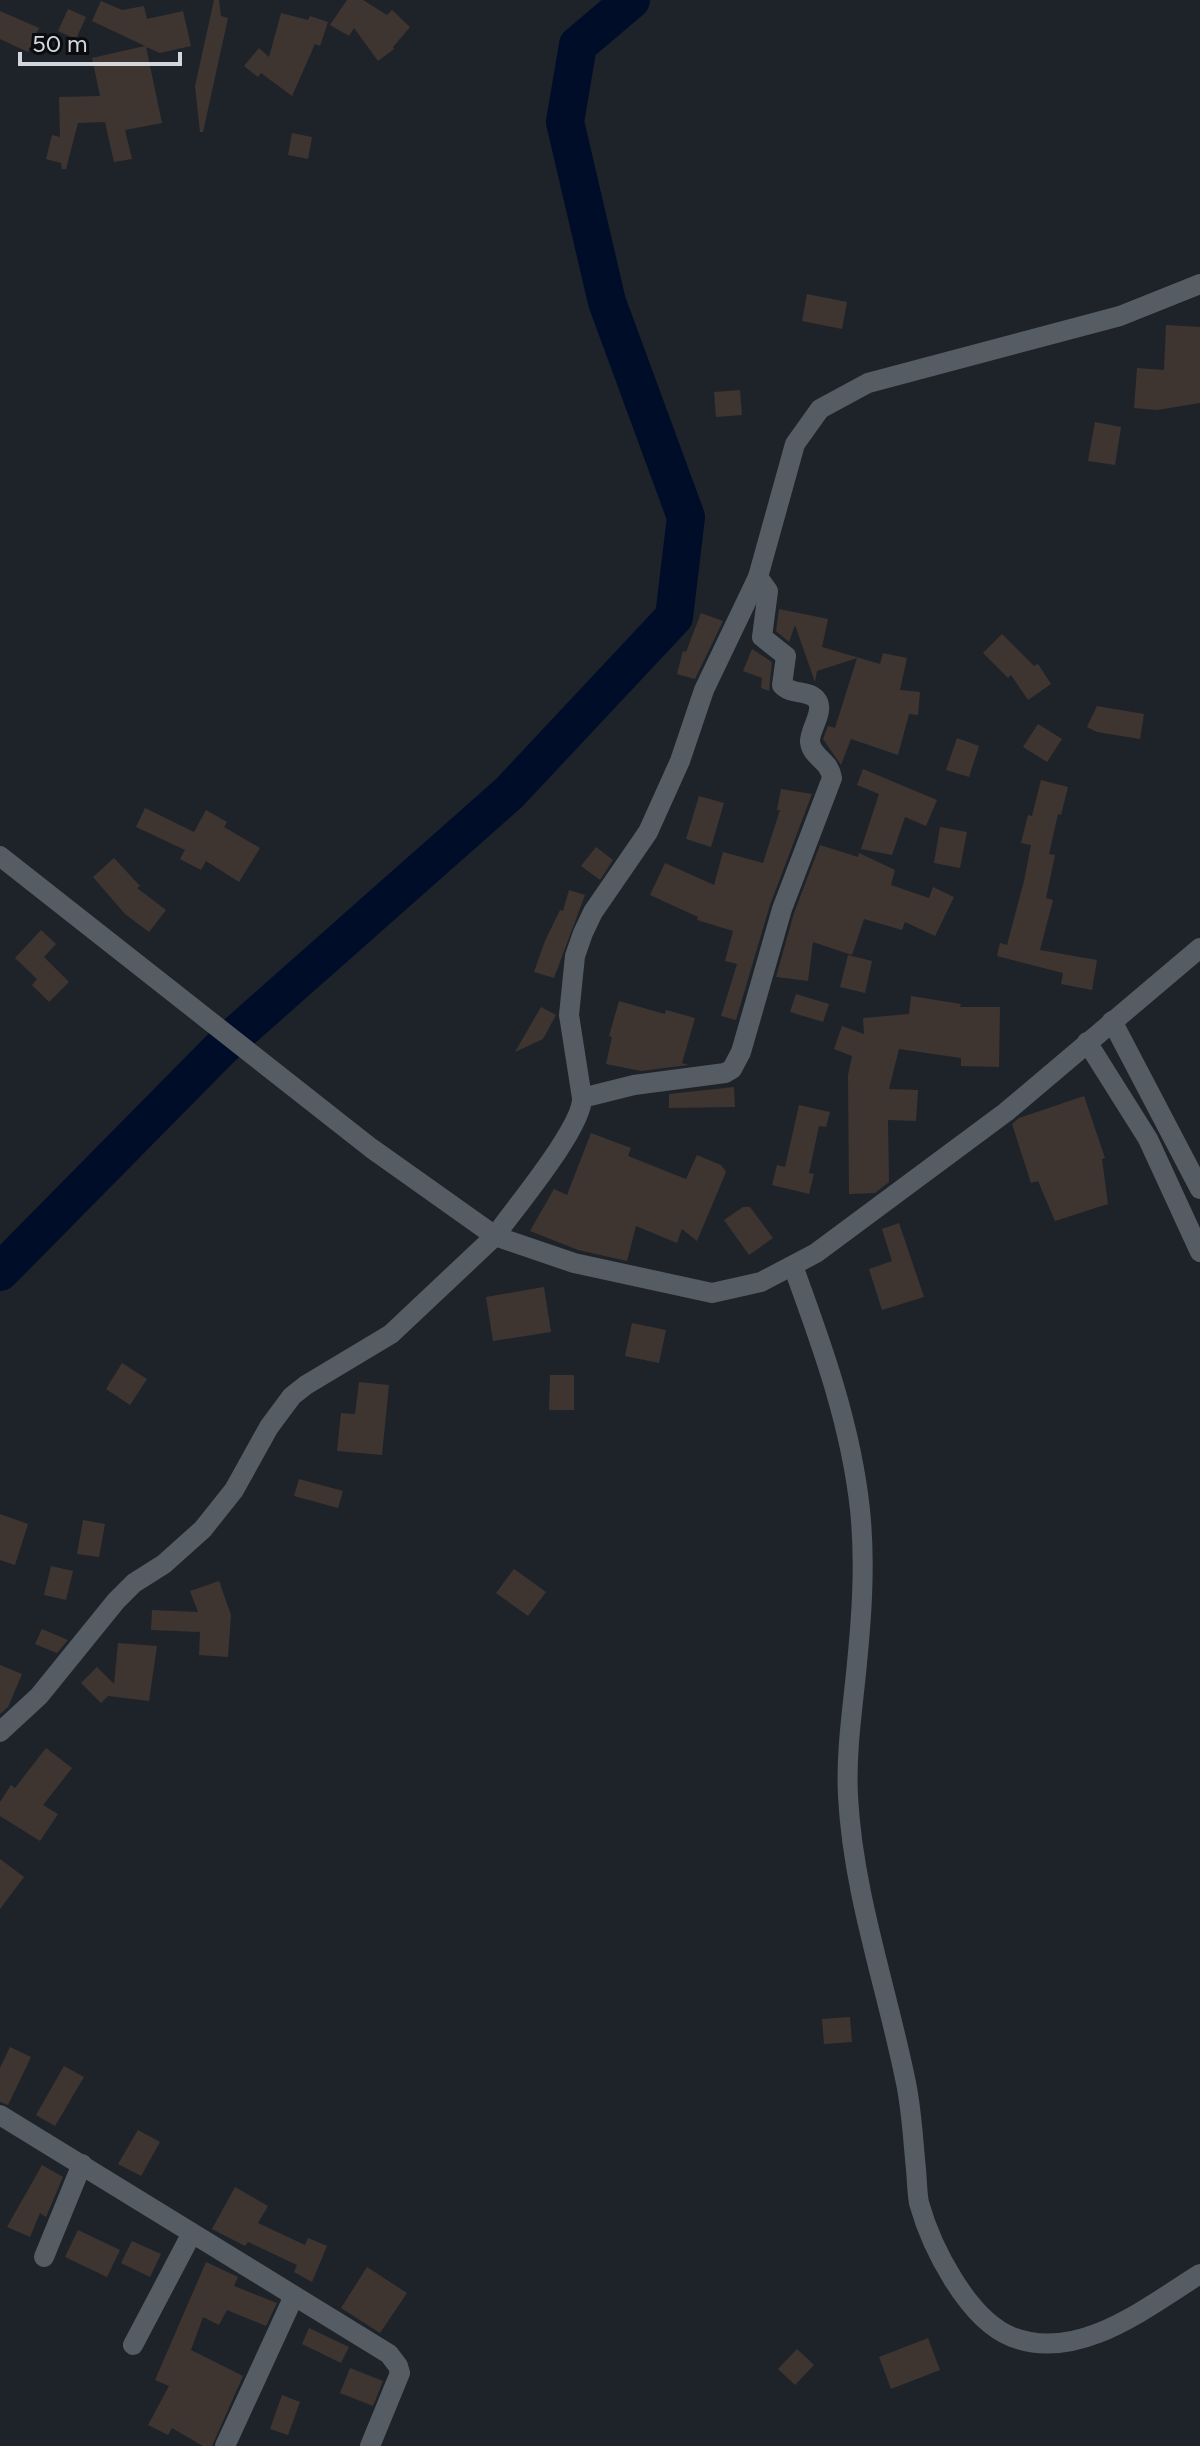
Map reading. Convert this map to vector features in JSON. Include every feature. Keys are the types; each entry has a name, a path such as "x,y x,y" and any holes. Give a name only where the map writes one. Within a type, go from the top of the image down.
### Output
{"street":[{"path":"0,1732 39,1696 134,1583 164,1564 203,1529 234,1490 269,1427 292,1396 391,1334 495,1236 573,1126 581,1111 582,1098 569,1015 575,956 593,912 648,832 680,761 704,690 758,577 795,444 820,409 868,383 1120,316 1200,284"},
{"path":"582,1098 634,1085 725,1073 732,1069 741,1052 782,909 832,778 828,765 814,753 811,743 818,702 814,697 789,691 782,685 786,656 762,637 768,591 758,577"},
{"path":"0,856 371,1148 495,1236 574,1263 712,1293 761,1282 793,1266 846,1232 1006,1112 1200,948"},
{"path":"1112,1021 1200,1189"},
{"path":"1087,1042 1148,1139 1200,1252"},
{"path":"793,1266 833,1377 858,1490 863,1546 862,1592 848,1781 854,1859 907,2086 919,2202 940,2257 984,2317 1009,2336 1036,2343 1074,2341 1128,2319 1200,2274"},
{"path":"0,2115 384,2350 398,2366 399,2375 370,2446"},
{"path":"44,2257 82,2164"},
{"path":"133,2345 192,2233"},
{"path":"225,2446 294,2296"}],"building":[{"path":"214,0 219,0 221,16 228,18 203,132 200,132 195,86"},
{"path":"347,0 363,0 387,15 392,10 410,27 394,49 378,61 354,28 349,36 330,25"},
{"path":"101,1 122,10 144,6 147,19 183,11 191,46 160,53 146,47 162,123 125,130 132,159 114,162 105,122 78,123 66,169 62,169 61,163 46,159 52,135 60,137 59,97 100,96 92,58 145,46 92,21"},
{"path":"68,9 86,17 76,39 58,31"},
{"path":"0,11 39,28 28,52 0,39"},
{"path":"281,13 308,20 310,16 328,22 320,46 315,44 292,96 261,73 258,77 244,66 259,48 269,57"},
{"path":"292,133 312,137 308,159 288,155"},
{"path":"807,294 847,302 842,329 802,321"},
{"path":"1166,325 1200,327 1200,403 1157,410 1134,408 1137,368 1164,370"},
{"path":"740,390 742,415 716,417 714,392"},
{"path":"1095,422 1121,427 1115,465 1088,461"},
{"path":"779,609 828,619 822,647 880,664 883,653 907,658 900,690 920,692 918,715 909,714 898,755 851,739 841,765 823,739 828,726 835,728 857,658 817,671 815,682 795,625 789,642 776,631"},
{"path":"701,613 723,621 695,679 677,674 683,651 686,652"},
{"path":"1002,634 1034,666 1038,664 1051,684 1028,700 1011,675 1008,678 983,653"},
{"path":"752,649 772,662 769,691 761,688 762,678 743,671"},
{"path":"1097,706 1144,714 1140,739 1097,732 1087,727"},
{"path":"1038,724 1062,739 1047,762 1023,747"},
{"path":"957,738 979,746 969,777 946,770"},
{"path":"863,769 937,800 926,826 905,817 892,855 861,849 879,794 857,785"},
{"path":"1041,780 1068,787 1049,854 1055,855 1046,898 1053,900 1040,950 1097,960 1092,990 1061,984 1063,973 997,956 1000,943 1007,945 1024,881 1031,845 1021,843"},
{"path":"781,789 812,794 770,905 736,1020 721,1016 737,964 725,961 733,931 697,920 698,917 650,895 665,863 714,885 723,852 763,863 780,810 777,810"},
{"path":"699,796 724,803 711,847 686,839"},
{"path":"145,808 194,832 206,810 227,822 224,827 260,848 239,882 206,861 201,870 180,859 185,850 136,827"},
{"path":"940,827 967,832 960,868 934,863"},
{"path":"820,845 858,857 859,853 895,870 891,885 929,898 933,887 954,897 935,936 905,922 902,930 864,919 852,955 813,942 808,981 776,977 794,913"},
{"path":"596,847 613,860 600,880 581,866"},
{"path":"114,858 140,886 137,888 166,910 149,932 125,914 93,877"},
{"path":"569,890 585,895 554,978 534,972 545,941 560,910 563,911"},
{"path":"41,930 56,944 44,957 69,982 49,1002 32,985 37,979 15,958"},
{"path":"848,955 872,961 865,993 840,987"},
{"path":"796,994 829,1004 823,1022 790,1012"},
{"path":"911,996 961,1004 960,1007 1000,1007 999,1067 961,1066 961,1058 899,1049 889,1089 918,1090 916,1121 888,1120 889,1182 875,1193 849,1194 848,1075 852,1056 834,1049 842,1026 864,1034 863,1018 909,1014"},
{"path":"619,1001 665,1014 666,1010 695,1018 682,1063 688,1065 641,1071 606,1064 612,1037 609,1036"},
{"path":"541,1007 556,1015 543,1039 515,1052"},
{"path":"734,1087 735,1107 669,1108 669,1094"},
{"path":"1084,1096 1105,1158 1102,1159 1108,1204 1055,1221 1038,1181 1031,1183 1012,1124 1019,1118"},
{"path":"799,1105 830,1112 826,1127 819,1126 809,1173 814,1174 809,1194 772,1185 777,1165 785,1167"},
{"path":"591,1133 631,1148 628,1156 686,1179 697,1155 721,1165 726,1172 697,1241 682,1229 677,1243 636,1226 627,1261 578,1250 530,1231 554,1189 567,1195"},
{"path":"743,1207 750,1207 773,1238 749,1255 724,1220"},
{"path":"899,1223 924,1297 882,1310 869,1269 892,1261 882,1229"},
{"path":"544,1287 551,1332 493,1341 486,1297"},
{"path":"632,1323 666,1330 659,1363 625,1356"},
{"path":"122,1363 147,1379 130,1405 106,1389"},
{"path":"550,1375 574,1375 574,1410 549,1410"},
{"path":"359,1382 389,1385 382,1455 337,1451 341,1413 355,1414"},
{"path":"299,1479 343,1491 338,1508 294,1496"},
{"path":"0,1514 28,1524 15,1565 0,1560"},
{"path":"83,1520 105,1524 99,1557 77,1554"},
{"path":"51,1566 73,1571 66,1600 44,1595"},
{"path":"514,1569 546,1592 528,1616 496,1593"},
{"path":"219,1581 231,1615 228,1657 199,1655 200,1632 151,1630 152,1610 198,1612 190,1591"},
{"path":"42,1629 68,1640 57,1653 35,1644"},
{"path":"118,1643 157,1646 149,1701 108,1696 101,1703 81,1683 97,1667 114,1684"},
{"path":"0,1665 22,1674 8,1707 0,1714"},
{"path":"46,1748 72,1768 43,1805 58,1814 40,1841 0,1816 0,1802 11,1785 15,1788"},
{"path":"0,1859 24,1877 0,1909"},
{"path":"850,2017 852,2042 824,2044 822,2019"},
{"path":"10,2047 31,2057 8,2105 0,2102 0,2068"},
{"path":"64,2066 84,2077 55,2126 36,2115"},
{"path":"138,2130 160,2142 141,2176 118,2164"},
{"path":"42,2165 63,2177 46,2217 40,2213 30,2237 7,2227"},
{"path":"235,2187 268,2206 258,2223 305,2245 308,2238 327,2246 312,2282 294,2272 297,2265 248,2242 245,2246 212,2229"},
{"path":"78,2230 120,2250 107,2277 65,2257"},
{"path":"132,2241 161,2254 150,2277 121,2263"},
{"path":"206,2262 238,2277 234,2286 277,2303 266,2326 227,2310 219,2325 203,2317 191,2350 243,2376 212,2446 203,2446 172,2428 168,2435 148,2425 169,2386 155,2380"},
{"path":"367,2267 407,2293 380,2333 341,2308"},
{"path":"309,2328 349,2347 341,2363 302,2344"},
{"path":"928,2338 940,2370 891,2389 879,2357"},
{"path":"797,2349 814,2365 795,2385 778,2369"},
{"path":"350,2368 383,2381 373,2406 340,2393"},
{"path":"282,2395 300,2402 288,2435 270,2429"}],"waterway":[{"path":"0,1272 222,1047 509,793 674,617 686,517 607,302 565,122 578,45 631,0"}]}
